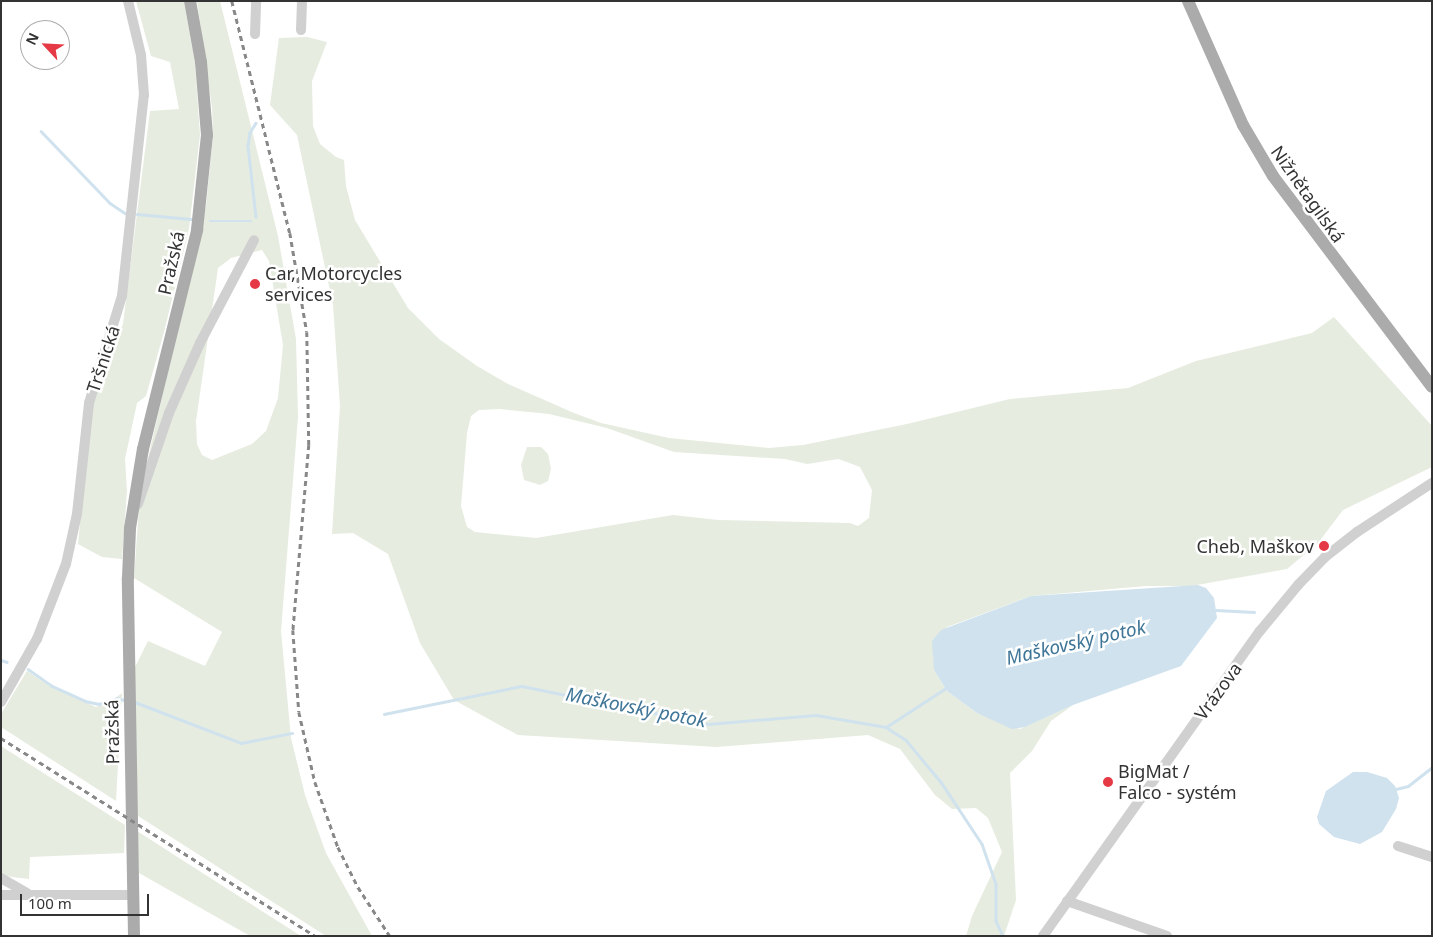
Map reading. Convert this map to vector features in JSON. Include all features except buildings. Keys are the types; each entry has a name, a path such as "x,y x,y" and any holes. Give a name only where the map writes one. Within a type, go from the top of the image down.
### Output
{"main road":[{"name":"Pražská","path":"134,936 128,578 130,528 143,449 197,230 206,126 201,62 190,1"},
{"name":"Nižnětagilská","path":"1188,1 1243,125 1273,176 1432,387"}],"street":[{"name":"Tršnická","path":"1,702 37,639 66,564 78,514 89,403 122,296 144,95 141,55 128,1"},
{"path":"255,34 256,1"},
{"path":"301,30 302,1"},
{"name":"Pražská","path":"130,528 169,413 200,343 254,240"},
{"name":"Vrázova","path":"1043,936 1260,631 1298,585 1326,556 1357,532 1432,483"},
{"path":"1398,846 1432,857"},
{"path":"1,878 30,895"},
{"path":"1,895 132,895"},
{"path":"1067,902 1167,936"}],"shaded area":[{"path":"136,1 184,1 195,63 200,135 189,229 164,332 146,396 137,403 125,459 127,491 122,559 102,557 78,544 91,415 100,379 123,324 150,111 179,109 170,62 151,56"},
{"path":"197,1 220,1 278,236 296,339 298,417 281,631 291,738 305,795 326,853 372,936 326,936 135,814 135,667 148,641 205,666 222,632 134,578 140,493 206,206 213,135 212,108","holes":["262,250 269,261 283,345 278,398 266,431 252,444 212,460 202,455 197,444 196,421 218,268 231,258"]},
{"path":"307,37 327,42 312,81 313,126 320,144 336,157 344,160 346,186 355,220 408,308 439,339 477,366 508,384 574,413 601,423 669,438 769,448 803,445 907,424 1010,399 1128,388 1196,361 1312,333 1334,317 1432,426 1432,467 1343,510 1318,543 1287,569 1191,586 1146,586 1031,596 947,627 934,670 947,691 977,713 1020,729 1073,705 1051,721 1032,751 1010,773 1016,900 1004,936 966,936 972,916 1002,852 988,818 976,808 952,809 935,795 900,749 868,735 717,747 518,735 454,700 420,643 388,554 353,533 332,534 340,406 333,305 297,135 270,105 279,38","holes":["499,409 549,414 607,428 674,452 785,459 807,464 838,459 860,467 872,490 869,518 858,526 850,523 718,520 673,515 536,538 475,532 467,527 461,506 467,433 471,416 479,410"]},
{"path":"527,447 541,447 548,454 551,469 548,481 540,485 524,480 521,465"},
{"path":"27,671 51,687 96,707 110,702 122,693 116,801 1,727 1,714"},
{"path":"1,746 125,825 124,853 30,857 29,879 4,876 1,873"},
{"path":"137,831 301,936 250,936 139,873"}],"water":[{"path":"1198,585 1206,588 1214,598 1217,618 1181,666 1073,705 1025,727 1012,729 977,713 947,691 934,670 932,641 941,630 1031,596"},
{"path":"1353,772 1367,772 1387,778 1395,786 1399,798 1396,809 1382,832 1360,844 1334,837 1319,824 1317,817 1326,791"}],"waterway":[{"path":"256,123 250,133 248,146 256,217"},
{"path":"41,131 110,203 125,213"},
{"path":"137,214 191,219"},
{"path":"210,221 251,221"},
{"name":"Maškovský potok","path":"1216,610 1254,612"},
{"name":"Maškovský potok","path":"1,660 7,662"},
{"name":"Maškovský potok","path":"28,669 52,686 85,701 99,704 117,698 124,700"},
{"name":"Maškovský potok","path":"384,714 522,686 708,724 816,715 886,727 946,688"},
{"name":"Maškovský potok","path":"135,702 241,743 292,733"},
{"path":"886,727 906,740 941,782 982,844 996,884 996,921 1003,936"},
{"path":"1396,789 1408,786 1432,767"}],"railway":[{"path":"232,1 290,233 307,332 309,445 293,630 299,712 315,782 338,847 358,887 390,936"},
{"path":"1,738 315,936"}],"place":[{"name":"Car, Motorcycles services","path":"255,284"},
{"name":"Cheb, Maškov","path":"1324,546"},
{"name":"BigMat / Falco - systém","path":"1108,782"}]}
